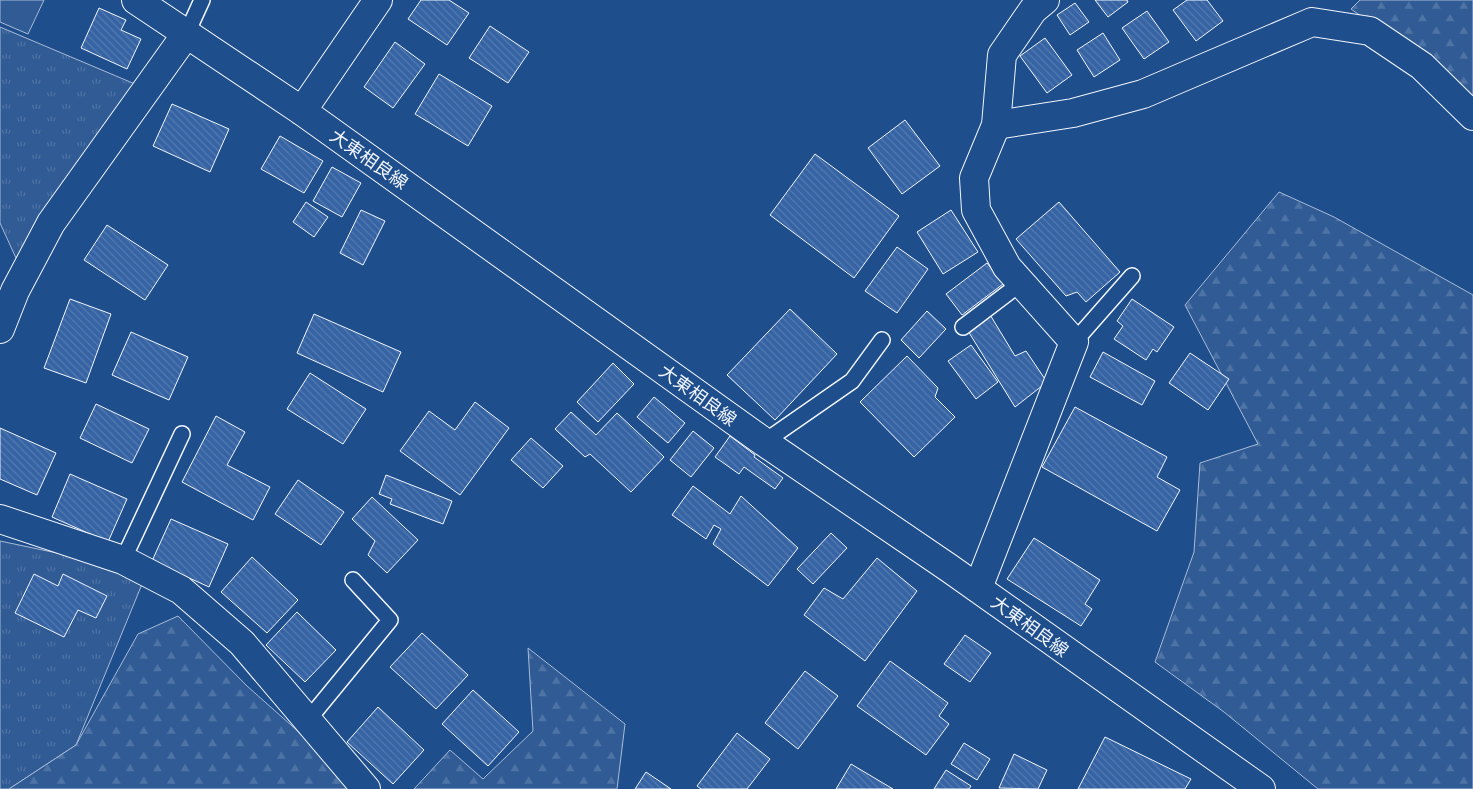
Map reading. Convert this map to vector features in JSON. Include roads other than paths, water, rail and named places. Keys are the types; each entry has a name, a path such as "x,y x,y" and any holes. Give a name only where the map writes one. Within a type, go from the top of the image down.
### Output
{"street":[{"name":"大東相良線","path":"136,0 302,111 764,442 978,588 1245,785"},
{"path":"302,111 378,0"},
{"path":"978,588 1074,342 1007,267 976,210 974,178 996,125 1002,55 1033,10 1045,0"},
{"path":"996,125 1073,113 1143,94 1312,22 1370,31 1422,66 1473,116"},
{"path":"0,329 15,292 51,224 187,33"},
{"path":"0,519 123,560 181,590 242,643 366,789"}],"lane":[{"path":"187,33 202,0"},
{"path":"1074,342 1132,276"},
{"path":"963,327 1021,283"},
{"path":"764,442 852,381 882,340"},
{"path":"123,560 182,434"},
{"path":"308,720 390,620 352,580"}]}
